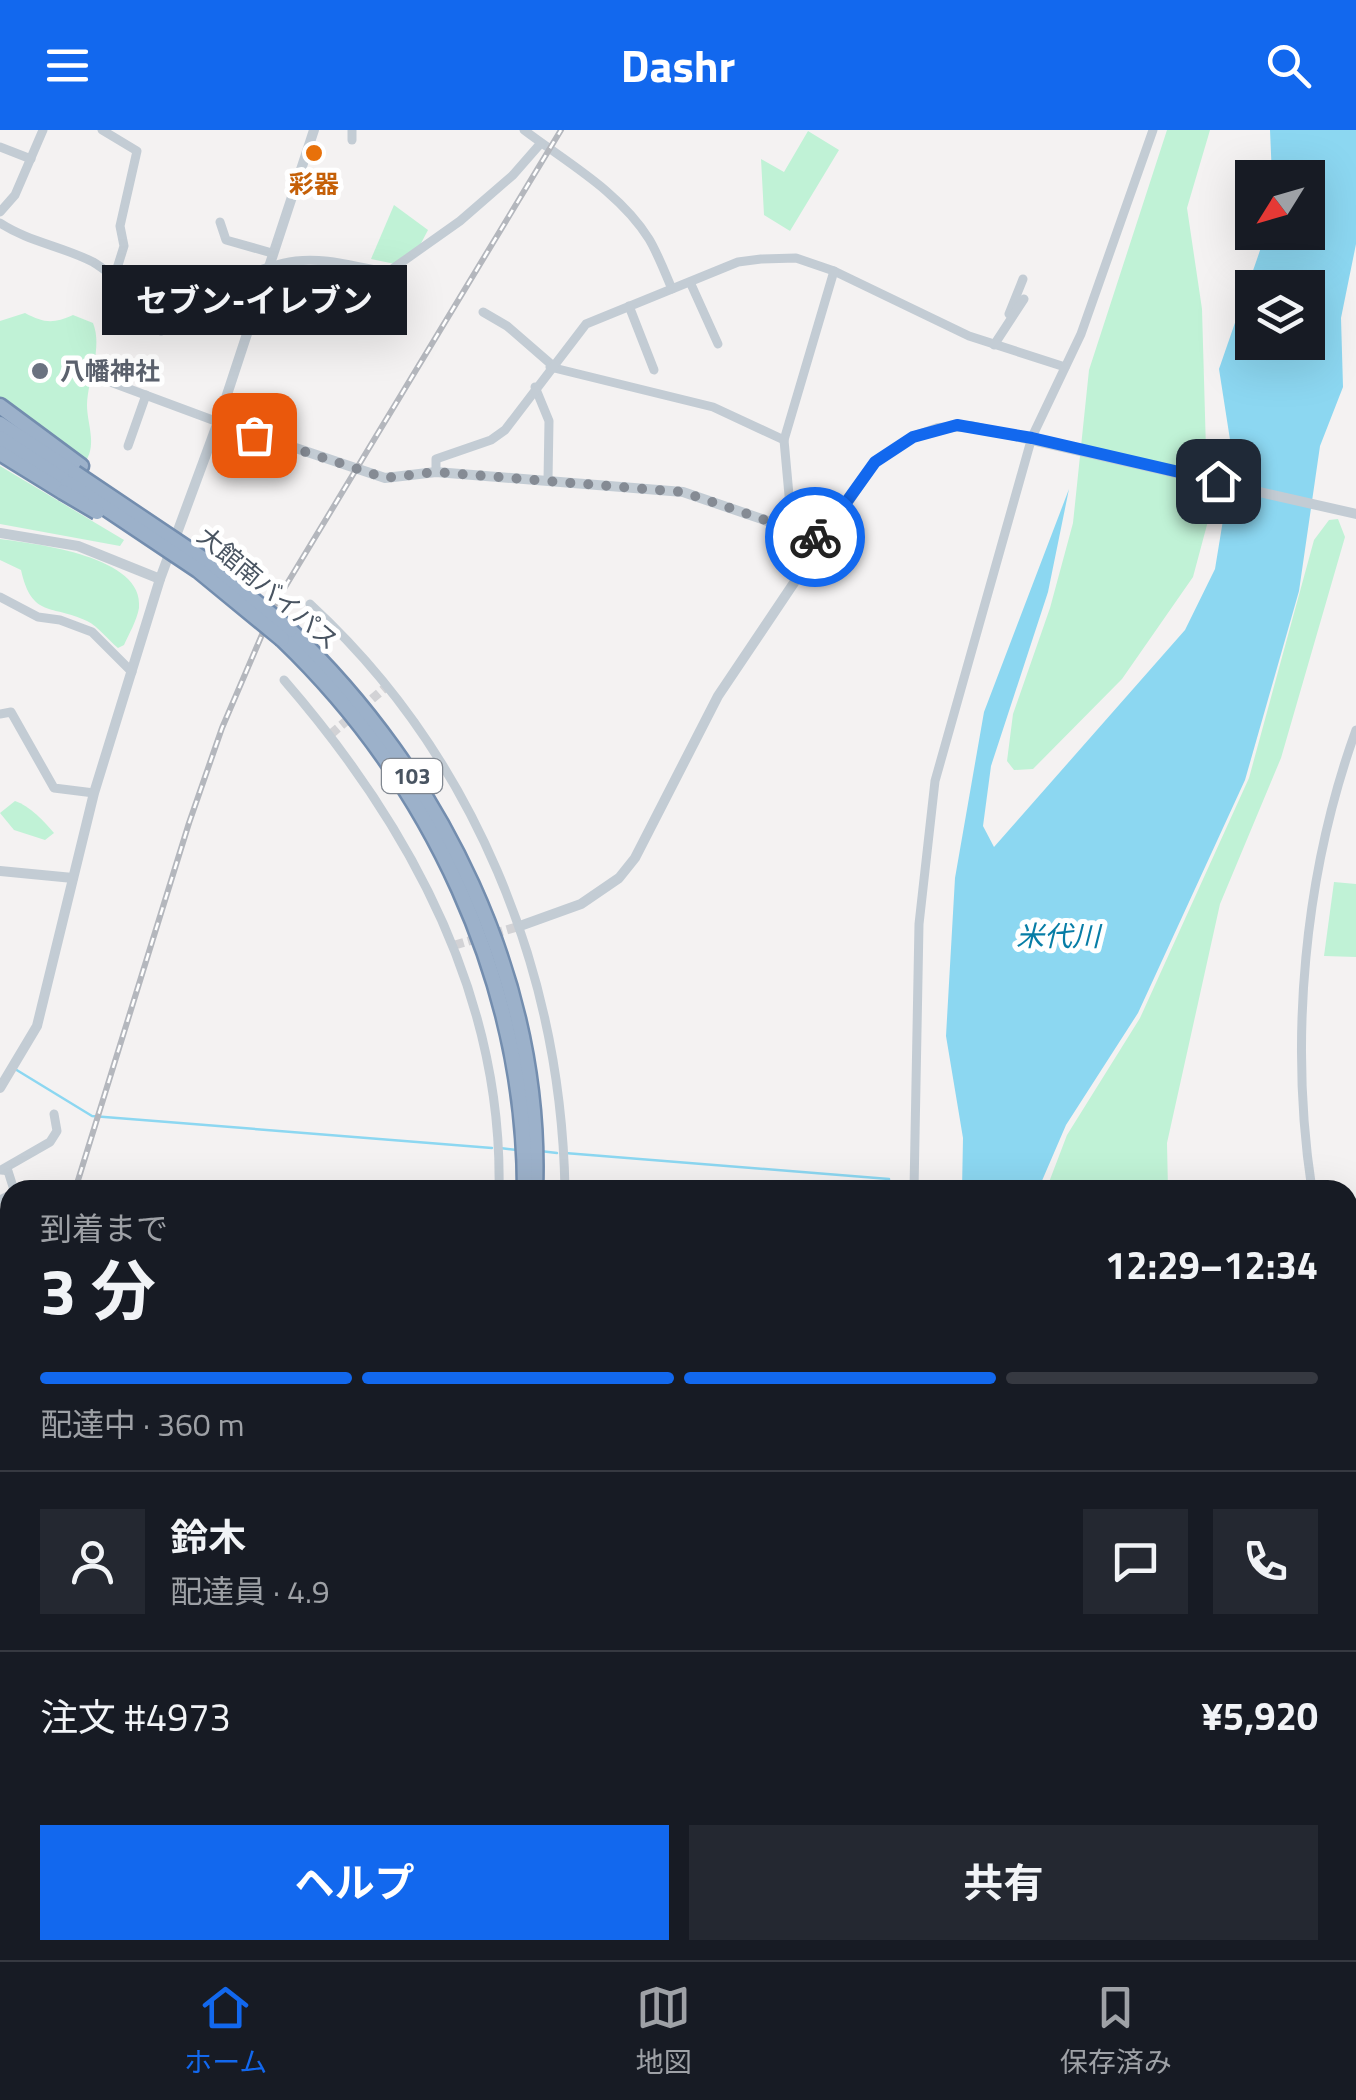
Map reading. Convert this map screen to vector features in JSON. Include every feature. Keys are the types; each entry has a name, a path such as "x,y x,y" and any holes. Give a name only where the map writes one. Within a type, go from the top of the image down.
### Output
{"highway":[{"path":"0,406 72,479"},
{"name":"大館南バイパス","path":"0,424 7,443 72,479 234,582 286,634 374,741 418,808 456,879 497,991 529,1133 530,1180"},
{"name":"大館南バイパス","path":"72,479 286,634"}],"street":[{"path":"0,212 15,195 42,133 27,130"},
{"path":"102,130 136,151 120,226 124,246 114,278"},
{"path":"0,1088 36,1026 94,793 160,579 218,422 314,130"},
{"path":"524,130 577,165 635,220 649,239 672,289"},
{"path":"914,1180 919,924 935,782 1038,439 1064,366 1081,334 1153,130"},
{"path":"152,296 295,262 329,260 388,272 514,175 541,143"},
{"path":"0,147 31,159"},
{"path":"220,222 226,240 272,253"},
{"path":"0,223 40,244 96,264 114,278 172,303 162,331"},
{"path":"436,472 436,459 491,440 505,430 586,324 738,262 796,258 834,271 994,345 1064,366"},
{"path":"792,528 784,440 834,271"},
{"path":"994,345 1022,279"},
{"path":"690,282 718,344"},
{"path":"1009,317 1024,300"},
{"path":"628,306 654,370"},
{"path":"483,312 507,326 551,366 714,406 784,440"},
{"path":"106,380 385,478 436,472 683,492 820,539"},
{"path":"535,387 548,422 548,480"},
{"path":"128,446 146,395"},
{"path":"520,926 580,904 627,868 652,827 709,712 820,539 875,462 913,437 957,425 1038,439 1356,514"},
{"path":"0,532 78,546 160,579"},
{"path":"0,598 38,617 92,632 132,672"},
{"path":"310,604 372,668 430,744 478,830 520,926 550,1031 565,1180"},
{"path":"284,680 330,734 384,810 428,886 454,945 490,1075 499,1180"},
{"path":"0,714 11,712 54,788 94,793"},
{"path":"1311,1180 1304,1134 1304,984 1331,816 1356,730"},
{"path":"0,870 73,878"},
{"path":"0,1170 50,1142 57,1131 54,1114"}],"green space":[{"path":"1167,130 1210,130 1187,208 1202,309 1208,521 1193,577 1122,679 1033,769 1014,770 1007,761 1013,714 1050,608 1073,523 1089,370"},
{"path":"808,131 839,150 790,231 764,215 761,159 784,172"},
{"path":"394,205 428,230 418,249 395,264 371,259"},
{"path":"25,313 49,321 73,315 93,323 96,353 87,405 91,440 86,461 0,398 0,321"},
{"path":"0,466 124,540 120,546 0,524"},
{"path":"1338,519 1345,537 1281,758 1220,904 1167,1143 1168,1180 1050,1180 1067,1135 1140,1018 1249,778 1314,540 1329,520"},
{"path":"0,539 85,556 125,576 136,590 139,608 124,645 118,648 87,621 37,603 21,570 0,560"},
{"path":"15,801 31,810 54,833 45,840 14,830 0,813"},
{"path":"1334,882 1356,884 1356,957 1324,956"}],"water":[{"name":"米代川","path":"1270,130 1356,130 1356,244 1341,318 1343,387 1320,446 1299,591 1245,780 1138,1013 1066,1125 1042,1180 962,1180 963,1138 946,1036 955,878 984,712 1069,489 1048,592 991,766 983,826 994,847 1185,630 1215,569 1233,459 1219,369 1235,323 1235,360 1325,360 1325,270 1253,270 1260,250 1325,250 1325,160 1271,160"}],"waterway":[{"path":"15,1069 92,1116 492,1148"},
{"path":"500,1148 517,1150"},
{"path":"540,1151 557,1153"},
{"path":"565,1153 889,1180"}],"tunnel":[{"path":"331,734 386,687"},
{"path":"455,945 520,926"}],"railway":[{"path":"78,1180 189,823 222,728 276,602 561,130"}],"way so far":[{"path":"254,435 385,478 436,472 683,492 714,499 815,537"}],"place":[{"name":"彩器","path":"314,153"},
{"name":"八幡神社","path":"40,371"},
{"name":"セブン-イレブン","path":"254,435"}],"route":[{"path":"815,537 820,539 875,462 913,437 957,425 988,428 1218,481"}]}
